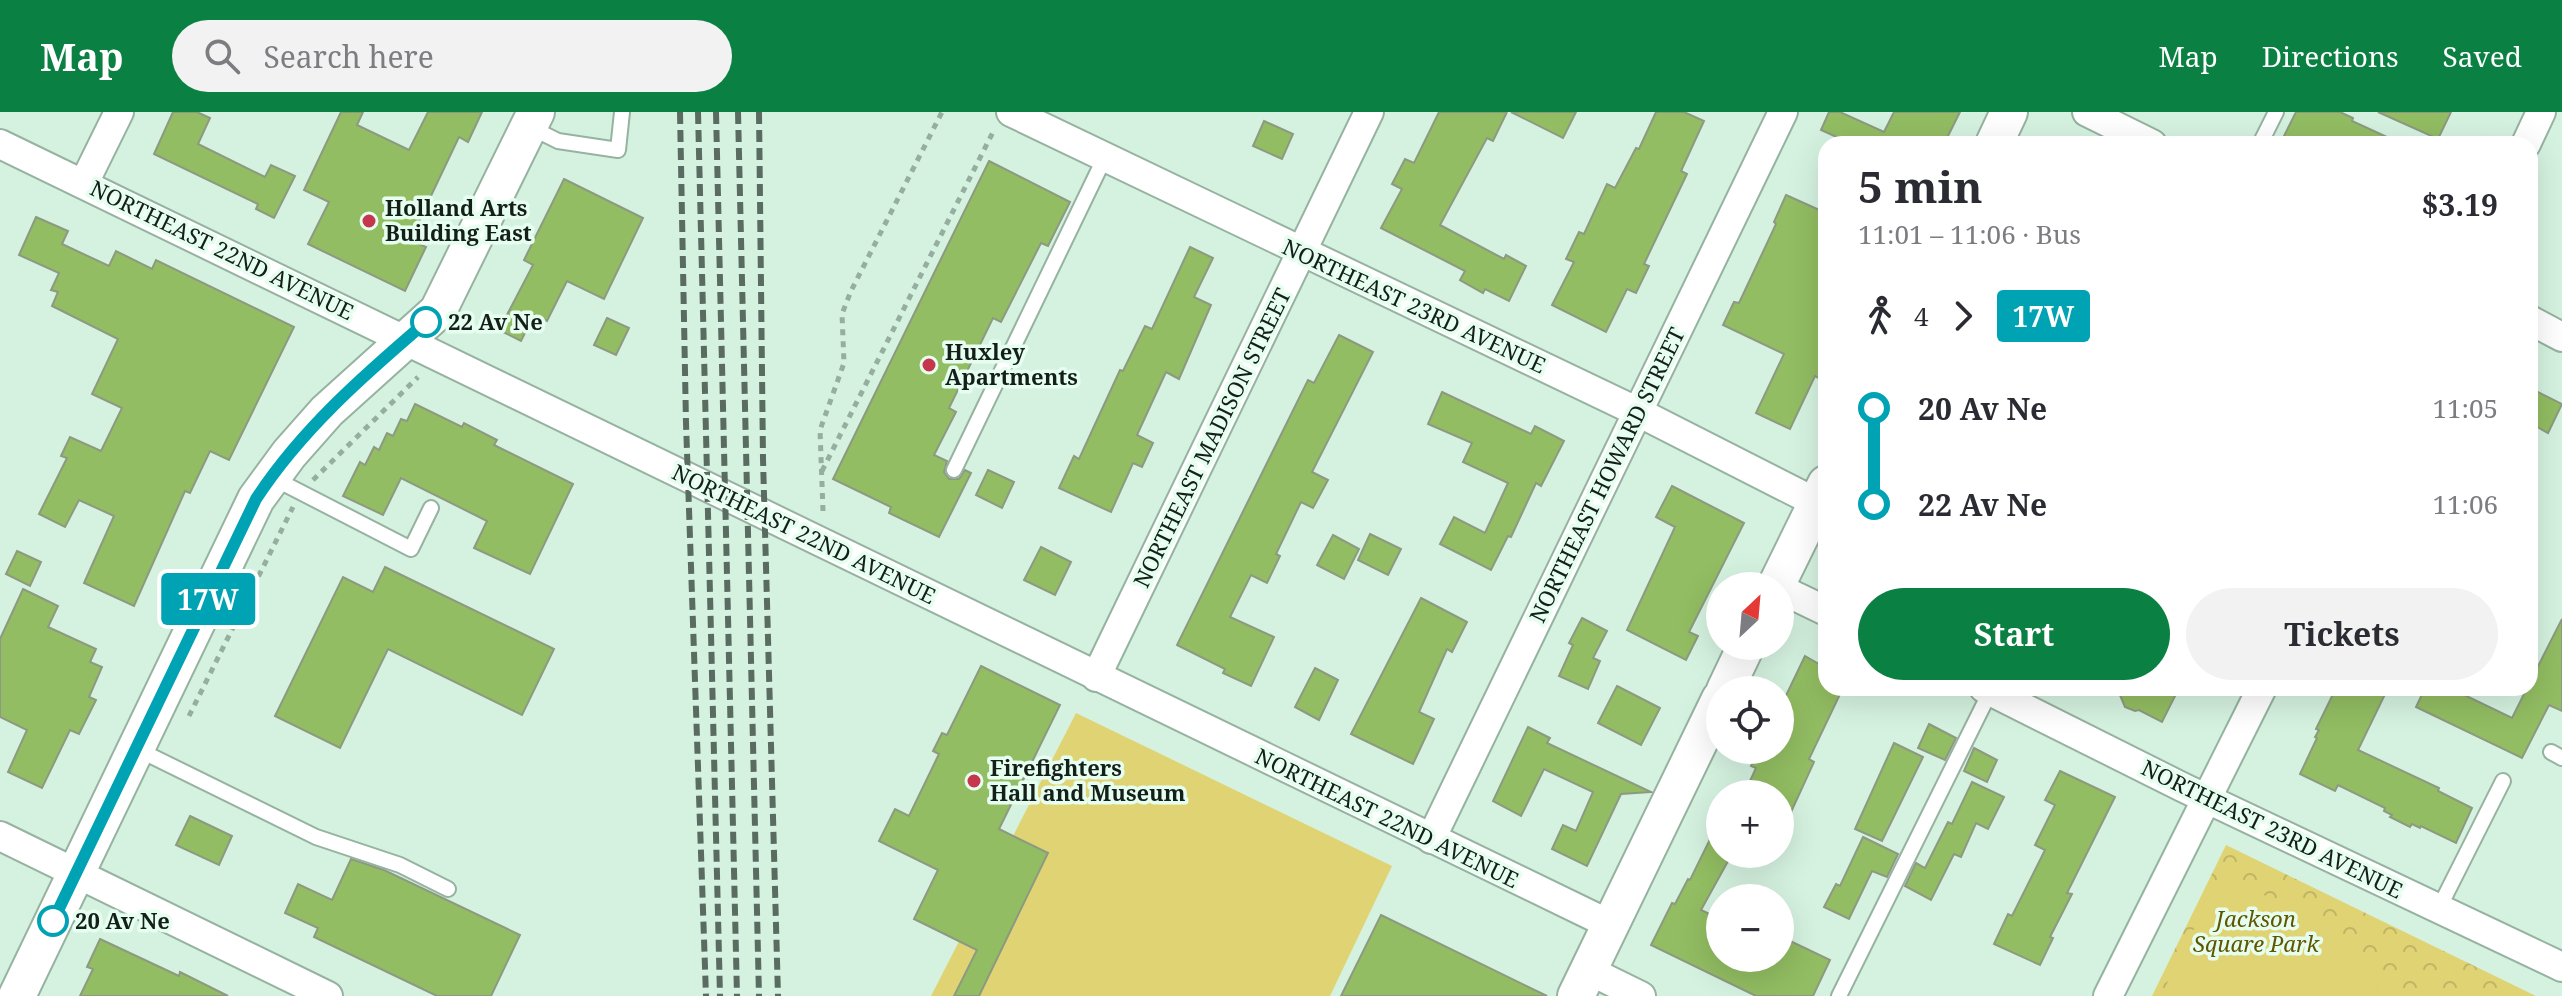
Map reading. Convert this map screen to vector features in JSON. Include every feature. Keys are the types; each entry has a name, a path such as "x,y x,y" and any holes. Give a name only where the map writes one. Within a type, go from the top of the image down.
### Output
{"street":[{"path":"84,183 119,112"},
{"name":"NORTHEAST MADISON STREET","path":"1096,677 1369,112"},
{"name":"NORTHEAST HOWARD STREET","path":"1431,839 1783,112"},
{"path":"1998,136 2009,112"},
{"path":"2087,112 2136,136"},
{"path":"2530,136 2541,112"},
{"path":"17,996 77,872 151,756 256,499 286,485 327,411 438,311 533,120"},
{"name":"NORTHEAST 23RD AVENUE","path":"1002,122 1105,157 1638,412 1818,493"},
{"name":"NORTHEAST 22ND AVENUE","path":"0,144 1609,924"},
{"path":"2538,324 2562,337"},
{"path":"1785,572 1818,500"},
{"path":"1794,595 1818,607"},
{"name":"NORTHEAST 23RD AVENUE","path":"2003,696 2438,910 2562,967"},
{"path":"2108,996 2258,696"},
{"path":"1641,996 1582,983 1706,727"},
{"path":"0,836 328,996"}],"lane":[{"path":"533,120 558,141 618,150 622,112"},
{"path":"2264,136 2276,112"},
{"path":"954,470 1105,157"},
{"path":"286,485 411,549 431,508"},
{"path":"1839,996 1986,696"},
{"path":"151,756 316,837 400,865 448,889"},
{"path":"2438,910 2503,781"}],"path":[{"path":"823,511 820,430 844,363 842,314 942,112"},
{"path":"821,472 1002,122"},
{"path":"151,756 286,485 418,377"}],"green space":[{"path":"1076,713 1392,866 1330,996 931,996"},
{"name":"Jackson Square Park","path":"2226,845 2536,996 2152,996"},
{"path":"2221,874 2299,912 2373,977 2381,996 2161,996"}],"building":[{"path":"173,112 197,112 210,118 198,144 265,177 271,165 295,176 274,218 256,209 258,204 154,154"},
{"name":"Holland Arts Building East","path":"341,112 363,112 357,125 409,150 428,112 482,112 468,142 459,137 410,240 426,247 405,291 308,244 329,202 304,190"},
{"path":"1439,112 1507,112 1493,141 1487,138 1440,225 1504,259 1506,255 1526,266 1509,301 1485,289 1483,293 1460,280 1465,271 1381,228 1402,189 1392,184 1405,159 1414,163"},
{"path":"1511,112 1576,112 1563,138"},
{"path":"1656,112 1684,112 1704,121 1681,171 1687,174 1644,264 1649,266 1636,293 1627,289 1606,332 1552,305 1574,262 1566,259 1579,232 1584,234 1607,184 1615,188 1636,148 1639,149"},
{"path":"1829,112 1840,112 1884,132 1894,112 1960,112 1948,136 1834,136 1821,130"},
{"path":"2296,112 2340,112 2385,136 2284,136"},
{"path":"2378,112 2451,112 2439,136 2431,136"},
{"path":"1264,121 1293,134 1282,159 1253,146"},
{"name":"Huxley Apartments","path":"989,161 1070,202 1048,246 1041,243 1001,322 993,318 949,408 956,412 934,455 947,461 944,472 949,479 959,479 965,470 971,473 939,537 889,513 891,507 833,479"},
{"path":"564,179 643,218 604,299 567,281 547,321 534,315 521,341 499,330 533,265 524,260"},
{"path":"1786,195 1818,209 1818,378 1815,376 1790,429 1756,413 1784,354 1723,325 1734,302 1739,303 1776,224 1774,222"},
{"path":"36,217 68,231 62,244 109,266 116,251 152,269 156,260 294,327 229,460 210,451 190,493 185,491 134,606 84,583 114,516 79,500 65,527 39,514 67,458 61,456 70,437 101,451 122,408 92,394 118,339 52,306 58,292 51,290 59,273 19,255"},
{"path":"1190,247 1213,258 1194,297 1211,305 1179,379 1166,372 1137,435 1153,443 1142,467 1133,463 1111,512 1059,488 1074,456 1079,459 1120,370 1123,371 1145,326 1152,329"},
{"path":"607,318 629,328 616,355 594,345"},
{"path":"1339,335 1373,352 1312,472 1328,480 1313,508 1301,502 1276,554 1280,556 1267,583 1251,575 1230,617 1274,637 1251,686 1177,645 1308,380 1314,383"},
{"path":"1442,392 1531,434 1535,426 1564,441 1541,486 1536,483 1511,537 1508,536 1491,570 1440,544 1454,517 1485,533 1508,483 1463,462 1472,443 1428,424"},
{"path":"2538,392 2562,404 2548,433 2538,427"},
{"path":"415,404 462,427 464,423 497,440 494,445 573,484 530,574 474,548 487,521 401,478 383,515 343,496 360,462 365,465 374,447 379,450 387,433 393,436 401,419 407,421"},
{"path":"988,470 1014,482 1002,508 976,495"},
{"path":"1672,486 1744,523 1719,572 1706,572 1706,598 1689,632 1698,636 1686,660 1627,630 1675,527 1656,517"},
{"path":"1370,534 1401,549 1388,575 1358,560"},
{"path":"1333,535 1359,549 1344,579 1317,565"},
{"path":"1041,547 1071,562 1055,595 1024,580"},
{"path":"17,551 41,562 30,586 6,574"},
{"path":"385,567 554,649 522,715 388,649 340,748 275,716 343,577 373,592"},
{"path":"23,589 58,606 48,627 96,649 90,662 102,667 89,697 96,700 79,734 70,730 42,788 8,772 27,730 0,717 0,639"},
{"path":"1421,598 1467,622 1452,652 1447,649 1419,712 1434,719 1413,764 1351,734"},
{"path":"1582,618 1607,631 1593,658 1600,661 1588,689 1559,676 1573,645 1569,643"},
{"path":"2562,619 2562,711 2549,705 2522,758 2416,707 2421,696 2467,696 2512,718 2523,696 2538,696 2538,666"},
{"path":"1805,656 1818,663 1818,696 1839,696 1809,759 1814,762 1794,806 1794,780 1750,780 1756,768 1751,766 1794,764 1794,679"},
{"name":"Firefighters Hall and Museum","path":"981,666 1060,705 999,829 1048,853 979,996 954,996 977,950 914,919 938,870 879,841 895,809 909,816 939,754 933,751 942,733 947,735"},
{"path":"1315,668 1338,680 1319,720 1295,707"},
{"path":"1617,686 1660,708 1641,745 1598,723"},
{"path":"2120,696 2175,696 2162,722 2139,710 2125,707"},
{"path":"2332,696 2384,696 2358,750 2439,788 2438,791 2472,808 2456,843 2421,826 2412,824 2410,827 2390,817 2392,815 2384,811 2385,808 2338,785 2335,791 2300,774 2317,738 2319,730 2316,729"},
{"path":"1929,724 1956,738 1945,760 1918,748"},
{"path":"1528,727 1550,738 1547,743 1651,792 1621,794 1587,866 1552,849 1563,825 1576,831 1593,792 1544,769 1521,816 1493,801"},
{"path":"1894,743 1923,757 1882,841 1855,829"},
{"path":"1974,748 1997,760 1987,782 1964,771"},
{"path":"2060,771 2115,797 2067,893 2072,894 2040,965 1994,944 2008,914 2012,916 2045,850 2035,845 2055,805 2045,800"},
{"path":"1972,782 2004,797 1988,829 1976,823 1961,857 1954,854 1931,900 1905,886 1916,863 1925,868 1948,822 1952,824"},
{"path":"190,816 232,836 219,865 176,845"},
{"path":"1863,837 1898,854 1887,877 1872,871 1849,919 1824,907 1836,884 1840,886"},
{"path":"1706,847 1706,868 1724,868 1715,884 1706,884 1706,901 1701,910 1706,912 1706,972 1651,945 1672,903 1675,904"},
{"path":"351,859 384,870 520,935 491,996 437,996 314,937 318,928 285,913 298,884 332,900"},
{"path":"1381,915 1547,996 1341,996"},
{"path":"100,939 228,996 80,996 93,969 87,967"},
{"path":"1794,943 1830,960 1813,996 1756,996 1707,972 1794,972"}],"railway":[{"path":"680,112 686,423 706,996"},
{"path":"698,112 720,996"},
{"path":"716,112 737,996"},
{"path":"738,112 759,996"},
{"path":"759,112 763,459 778,996"}],"bus line":[{"name":"17W","path":"53,921 256,499 270,477 327,411 426,322"}],"place":[{"name":"Holland Arts Building East","path":"369,221"},
{"name":"22 Av Ne","path":"426,322"},
{"name":"Huxley Apartments","path":"929,365"},
{"name":"Firefighters Hall and Museum","path":"974,781"},
{"name":"20 Av Ne","path":"53,921"}]}
